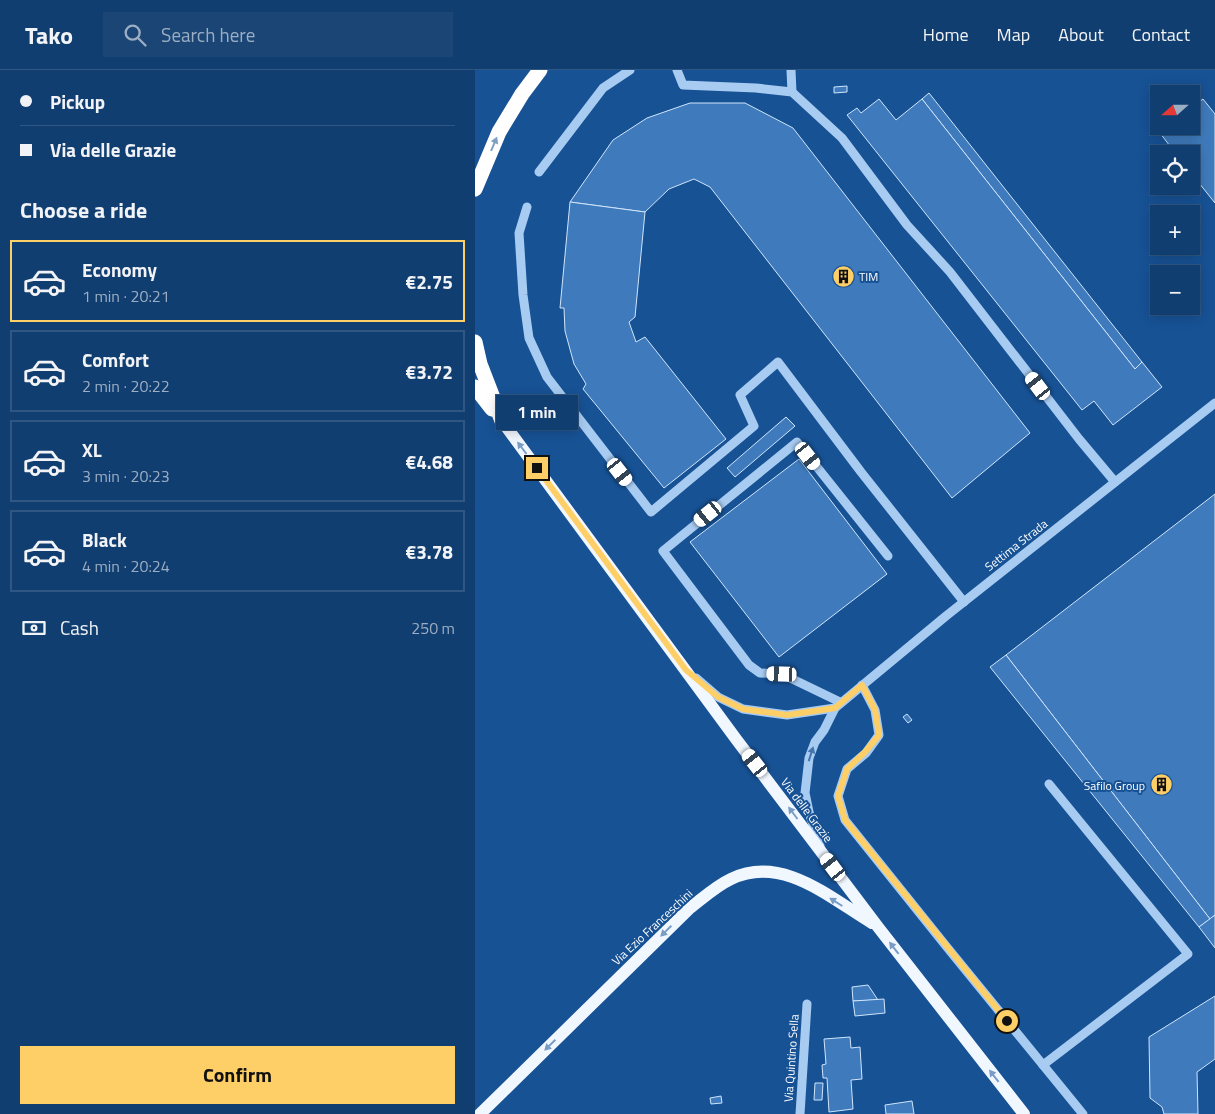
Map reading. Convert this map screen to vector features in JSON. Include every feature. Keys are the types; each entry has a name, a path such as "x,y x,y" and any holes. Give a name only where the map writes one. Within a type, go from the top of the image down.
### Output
{"highway":[{"path":"475,189 499,132 522,94 540,70"},
{"path":"475,342 480,364 502,422"},
{"path":"475,387 502,422"}],"main road":[{"name":"Via delle Grazie","path":"502,422 736,739 878,927 1024,1114"},
{"name":"Via Ezio Franceschini","path":"480,1114 690,908 720,885 733,878 761,872 787,874 809,884 878,927"}],"street":[{"path":"539,172 603,88 630,70"},
{"path":"677,70 683,85 756,88 792,92 841,138 907,226 950,272 1079,440 1115,482"},
{"path":"791,70 792,92"},
{"path":"527,207 519,233 523,295 529,338 547,377 651,512 754,426 740,395 777,362 964,602"},
{"name":"Settima Strada","path":"822,852 805,793 809,758 815,742 824,730 837,705 1215,403"},
{"path":"837,705 782,674 760,673 749,665 663,551 797,442 888,556"},
{"name":"Settima Strada","path":"686,670 718,697 743,709 787,715 837,705"},
{"path":"862,685 875,710 879,735 847,769 838,796 845,820 1083,1114"},
{"path":"1043,1065 1188,954 1049,784"},
{"name":"Via Quintino Sella","path":"800,1114 807,1004"}],"building":[{"path":"847,86 847,92 834,93 834,87"},
{"path":"929,93 1142,362 1135,369 922,99"},
{"path":"879,99 896,120 922,99 1135,369 1142,362 1162,387 1113,425 1094,401 1082,410 847,115 857,108 861,113"},
{"path":"1203,99 1215,114 1215,203 1200,184 1200,145 1169,145 1162,135 1200,135 1200,101"},
{"name":"TIM","path":"690,103 745,103 793,128 1030,433 952,498 710,187 694,179 669,189 645,212 570,202 613,140 647,118"},
{"path":"570,202 645,212 635,317 629,322 636,342 645,337 726,439 664,488 583,389 586,384 574,364 565,331 564,308 560,308"},
{"path":"786,417 795,426 735,477 727,468"},
{"path":"799,459 887,574 779,657 690,542"},
{"name":"Safilo Group","path":"1215,494 1215,915 1210,919 1006,655"},
{"path":"1006,655 1210,919 1199,927 990,667"},
{"path":"907,714 912,720 908,723 903,717"},
{"path":"1215,915 1215,948 1199,927"},
{"path":"868,985 878,1000 853,1001 852,987"},
{"path":"1215,996 1215,1059 1197,1072 1198,1114 1164,1114 1162,1107 1150,1098 1149,1037"},
{"path":"884,999 885,1013 855,1016 853,1001"},
{"path":"850,1037 851,1048 860,1047 862,1079 851,1080 853,1109 829,1112 827,1078 823,1078 822,1065 826,1064 824,1039"},
{"path":"815,1083 823,1083 822,1100 814,1100"},
{"path":"721,1096 722,1103 711,1104 710,1098"},
{"path":"912,1101 914,1114 886,1114 885,1105"}],"place":[{"name":"TIM","path":"843,276"},
{"name":"Safilo Group","path":"1161,785"}],"route":[{"path":"537,468 686,670 718,697 743,709 787,715 835,708 862,685 875,710 879,735 847,769 838,796 845,820 1007,1021"}]}
